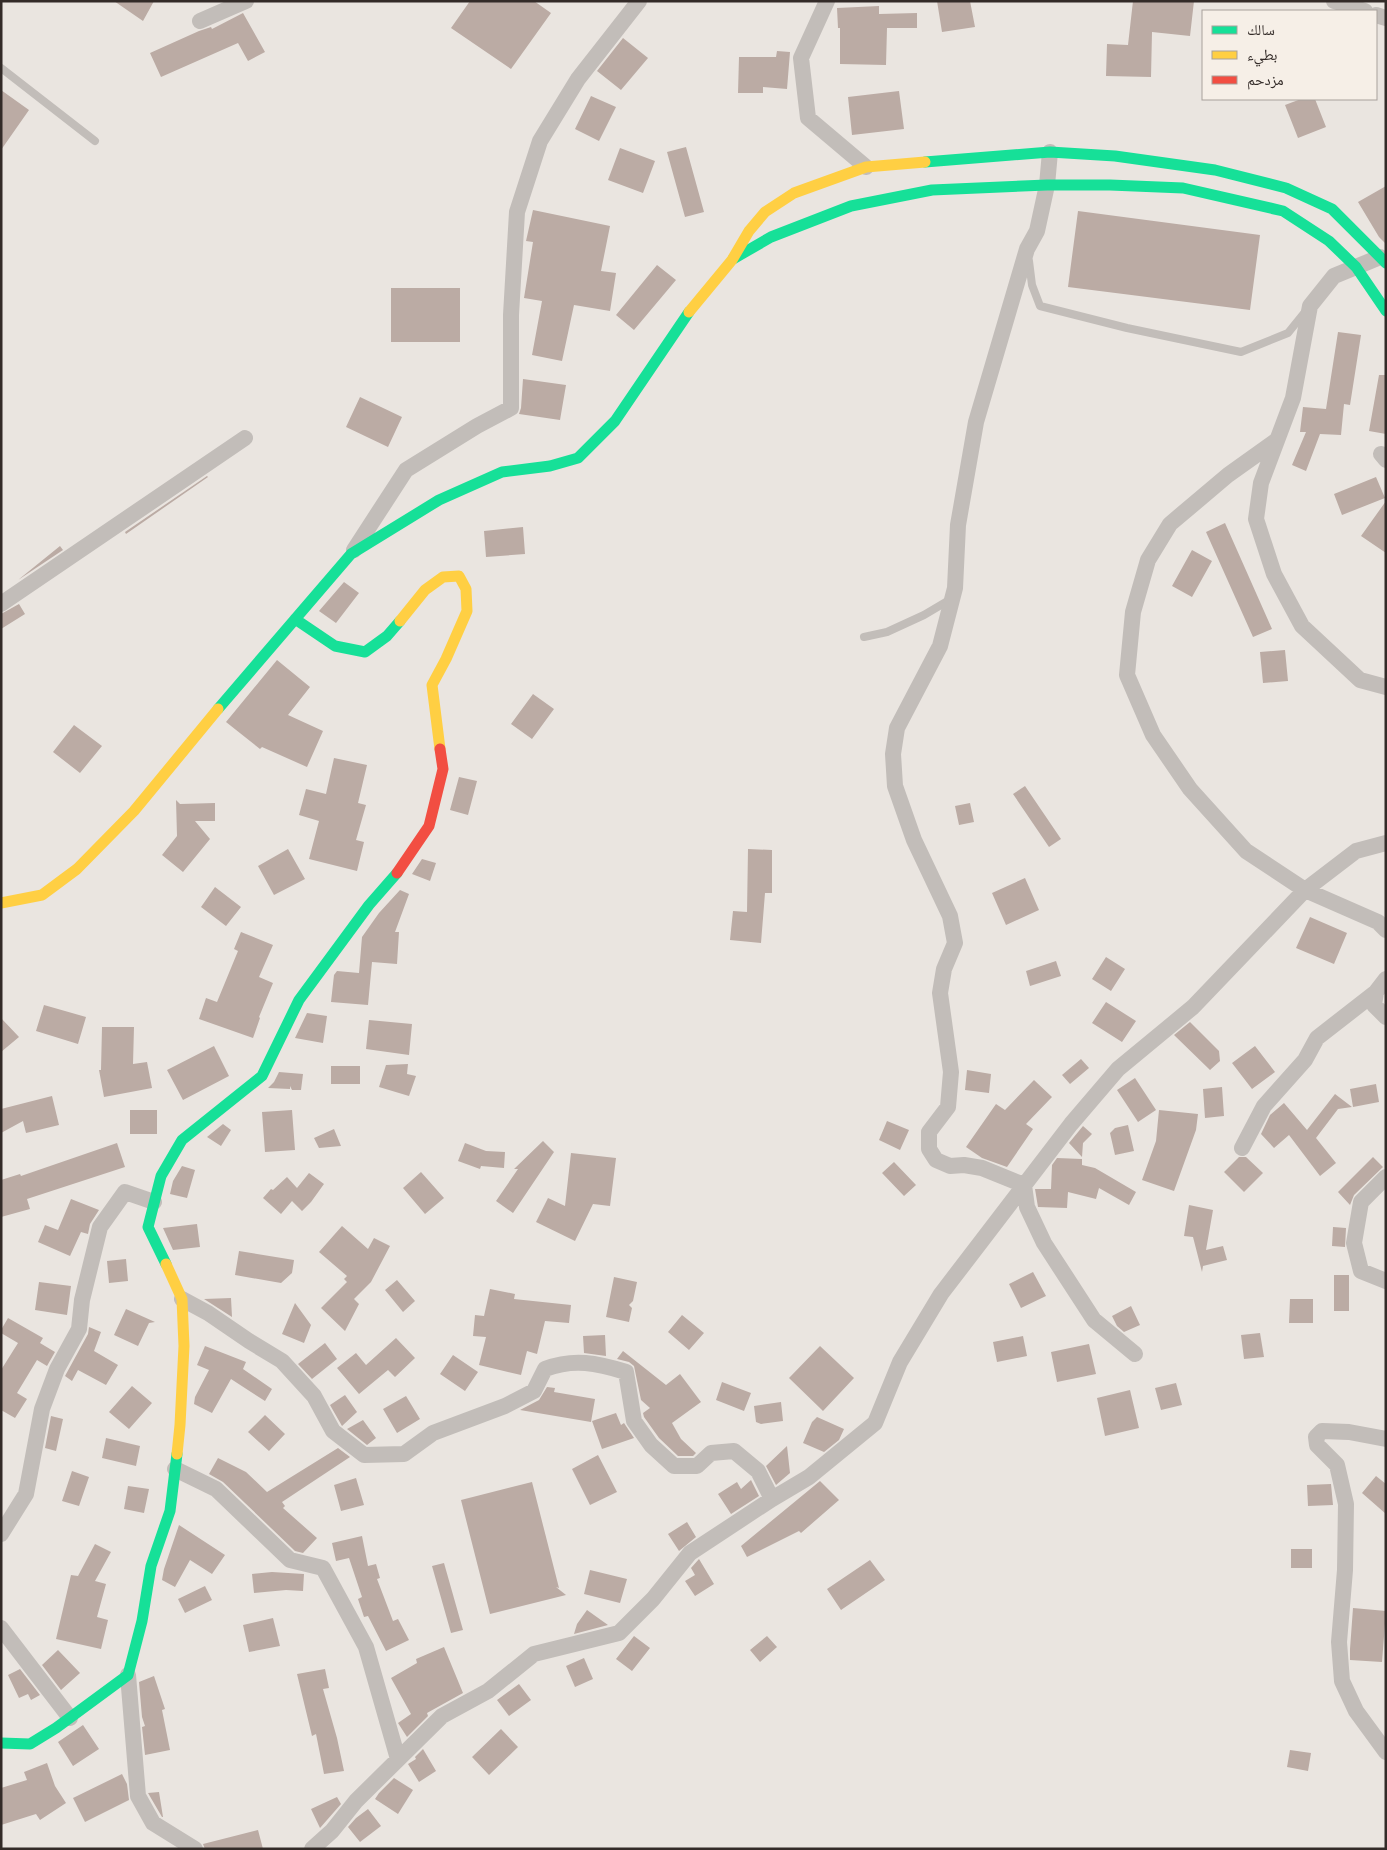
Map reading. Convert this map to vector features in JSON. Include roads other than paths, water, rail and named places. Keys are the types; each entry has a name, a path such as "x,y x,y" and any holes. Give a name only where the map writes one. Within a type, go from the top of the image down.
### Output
{"street":[{"path":"200,21 246,1"},
{"path":"1,902 42,895 77,869 134,811 224,701 351,554 406,470 477,426 511,408 511,315 517,212 540,141 578,79 639,1"},
{"path":"827,1 801,58 808,118 866,167"},
{"path":"1334,1 1362,10"},
{"path":"351,554 439,500 502,472 550,466 578,458 615,421 681,322 732,260 749,231 766,212 794,193 866,167 1050,152 1115,156 1215,170 1286,188 1332,209 1383,260"},
{"path":"1024,1185 982,1168 964,1165 950,1166 936,1160 929,1149 929,1132 948,1107 951,1084 940,994 944,969 955,943 950,916 914,840 895,786 893,754 896,728 940,646 955,588 958,525 976,422 1027,249 1037,231 1047,185 1050,152"},
{"path":"732,260 771,237 851,206 932,190 1047,185 1182,188 1283,211 1329,241 1356,267 1386,311"},
{"path":"1383,260 1356,267 1334,276 1310,306 1293,398 1261,483 1256,519 1274,574 1302,626 1360,680 1386,687"},
{"path":"1,604 245,438"},
{"path":"1277,440 1228,475 1170,524 1148,560 1133,612 1127,675 1153,735 1190,789 1246,851 1305,890 1378,922 1386,930"},
{"path":"195,1849 153,1822 138,1796 128,1675 142,1621 151,1566 170,1511 180,1425 184,1346 182,1299 148,1226 160,1176 182,1140 262,1076 300,1000 369,905 394,877 429,826 443,769 432,685 446,659 467,611 466,589 459,576 443,577 425,590 387,636 365,652 335,646 295,619"},
{"path":"312,1849 332,1831 356,1801 442,1716 488,1691 534,1654 619,1633 653,1599 690,1553 809,1477 875,1423 900,1362 941,1294 1071,1124 1118,1069 1193,1006 1305,890 1356,851 1386,843"},
{"path":"1242,1148 1264,1106 1305,1060 1317,1038 1376,992 1386,979"},
{"path":"1376,992 1374,1005 1386,1017"},
{"path":"1386,1177 1361,1202 1354,1243 1361,1272 1386,1281"},
{"path":"1024,1185 1027,1207 1040,1235 1094,1320 1135,1354"},
{"path":"1,1534 26,1494 42,1409 57,1369 79,1329 82,1300 100,1226 125,1192 154,1202"},
{"path":"182,1299 282,1361 314,1396 333,1431 364,1455 404,1454 433,1433 505,1406 534,1391 545,1369 560,1363 598,1363 626,1372 634,1421 651,1445 674,1466 697,1466 711,1453 734,1451 758,1471 772,1499"},
{"path":"1386,1439 1349,1432 1322,1432 1316,1437 1317,1445 1337,1465 1346,1504 1345,1570 1339,1642 1342,1681 1356,1711 1386,1752"},
{"path":"175,1468 216,1489 290,1560 323,1568 366,1647 398,1759"},
{"path":"1,1628 70,1718"},
{"path":"1,1743 30,1744 70,1718 128,1675"}],"lane":[{"path":"1,68 95,141"},
{"path":"1027,249 1032,285 1040,306 1128,328 1241,352 1288,333 1310,306"},
{"path":"864,637 887,632 924,615 952,598"}]}
